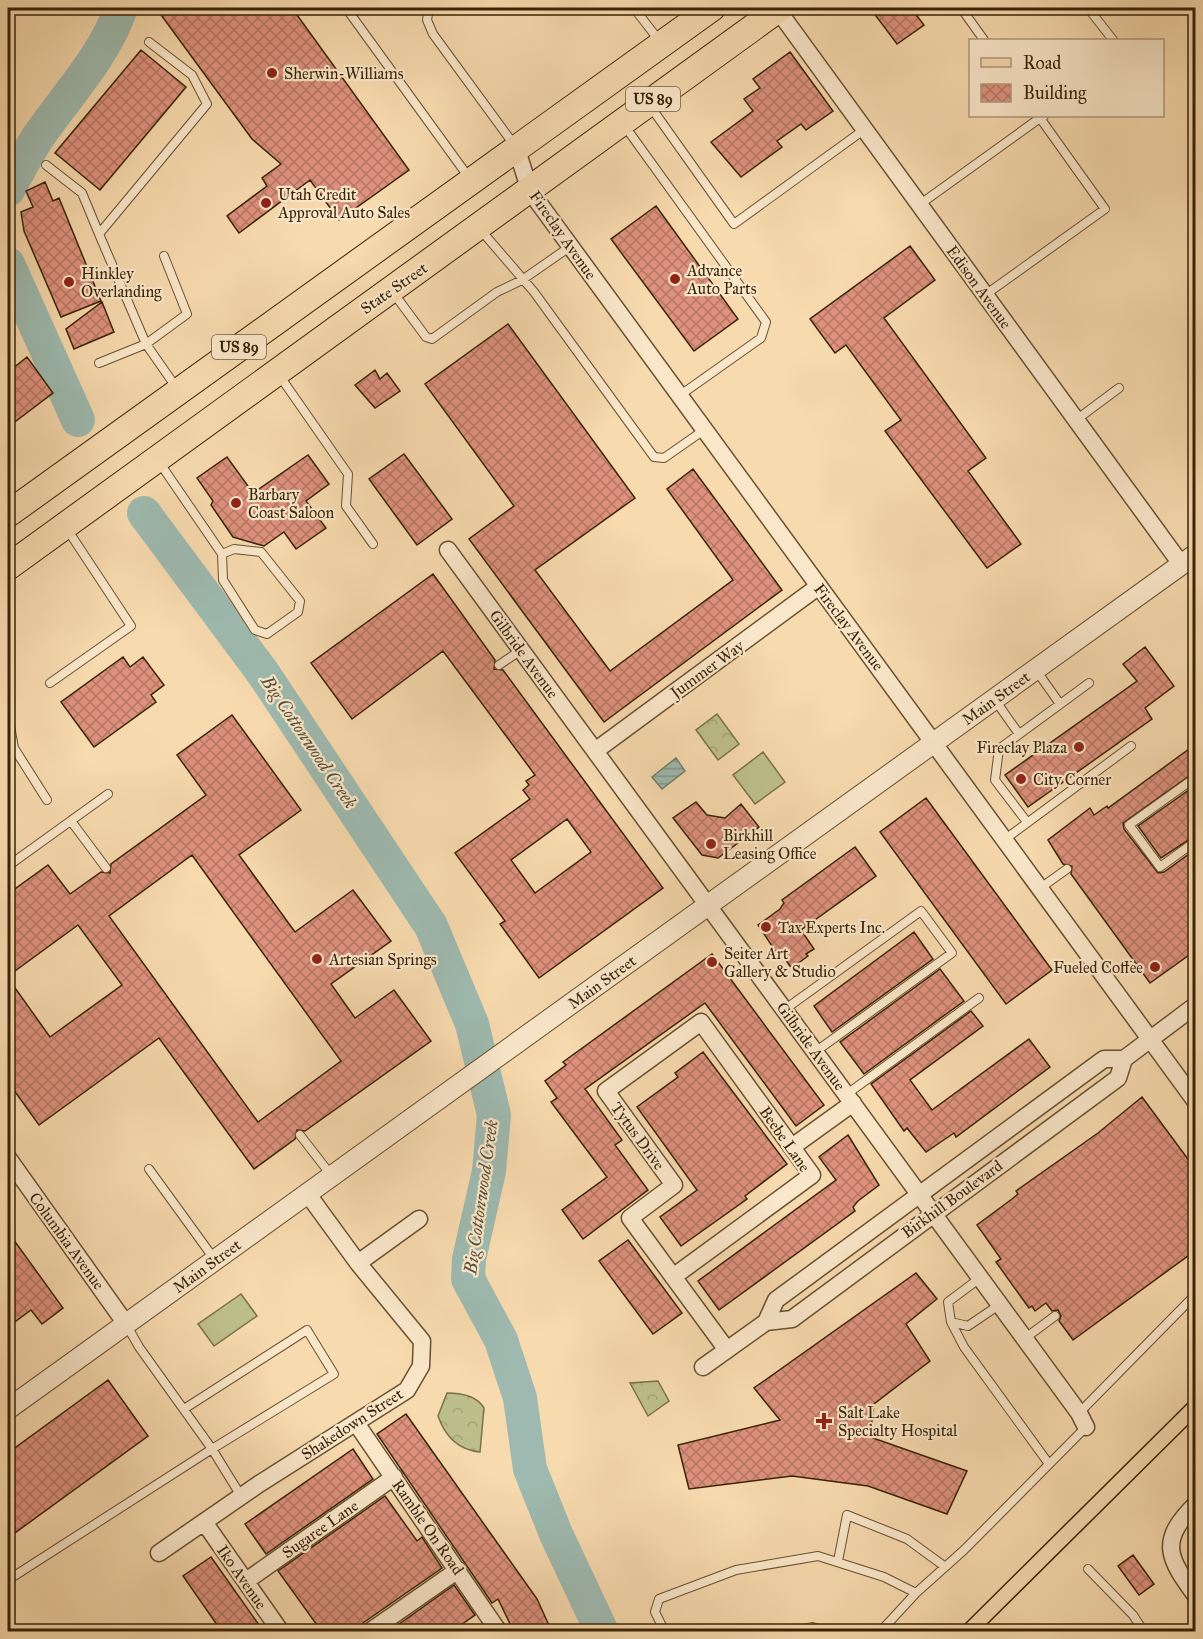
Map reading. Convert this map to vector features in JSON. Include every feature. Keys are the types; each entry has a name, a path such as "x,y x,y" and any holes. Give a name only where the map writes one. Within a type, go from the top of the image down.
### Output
{"main road":[{"name":"US 89","path":"8,514 470,179 712,8"},
{"name":"State Street","path":"8,567 530,191 779,8"}],"street":[{"name":"Edison Avenue","path":"779,8 1076,420 1191,559"},
{"name":"Fireclay Avenue","path":"516,147 530,191 1196,1102"},
{"name":"Gilbride Avenue","path":"448,550 920,1194 1082,1420"},
{"name":"Main Street","path":"8,1409 1191,559"},
{"name":"Jummer Way","path":"595,751 819,586"},
{"name":"Birkhill Boulevard","path":"703,1367 766,1322 792,1319 1118,1078 1124,1059 1196,1005"},
{"name":"Beebe Lane","path":"673,1277 812,1175 701,1022"},
{"name":"Tytus Drive","path":"701,1022 606,1091 674,1185 630,1218 727,1350"},
{"name":"Birkhill Boulevard","path":"766,1322 776,1300 920,1194 1104,1059 1124,1059"},
{"path":"792,1147 850,1099"},
{"name":"Columbia Avenue","path":"8,1158 126,1324"},
{"name":"Shakedown Street","path":"159,1553 241,1496 407,1390 421,1366 422,1341 358,1263 307,1193"},
{"path":"358,1263 419,1219"},
{"name":"Ramble On Road","path":"356,1423 499,1632"},
{"name":"Sugaree Lane","path":"246,1581 394,1477"},
{"path":"1196,1504 1177,1524 1171,1537 1170,1550 1175,1567 1196,1596"},
{"name":"Iko Avenue","path":"204,1522 281,1632"},
{"path":"369,1632 458,1570"}],"lane":[{"path":"346,8 470,179"},
{"path":"429,8 427,20 433,34 516,147"},
{"path":"634,8 662,45"},
{"path":"961,8 983,39"},
{"path":"1088,8 1112,39"},
{"path":"1165,8 1167,10 1171,8"},
{"path":"99,234 207,104 192,75 149,42"},
{"path":"648,104 734,224 865,129"},
{"path":"919,205 1040,117"},
{"path":"985,295 1105,209 1042,117"},
{"path":"622,122 766,322 761,338 679,396"},
{"path":"46,165 82,193 146,344 179,390"},
{"path":"478,228 534,292 654,457 664,458 704,430"},
{"path":"391,290 426,338 432,339 497,292 522,280 571,246"},
{"path":"99,363 146,344 187,315 164,256"},
{"path":"277,372 348,474 346,506 373,544"},
{"path":"1076,420 1119,388"},
{"path":"157,459 222,554 223,580 255,630 267,634 298,612 300,601 261,552 234,549 222,554"},
{"path":"50,683 131,626 65,526"},
{"path":"499,665 521,650"},
{"path":"1035,669 1060,704"},
{"path":"1027,822 995,780 999,749 1089,683"},
{"path":"994,699 1019,734"},
{"path":"8,715 14,748 47,800"},
{"path":"1003,840 1131,746"},
{"path":"1196,777 1129,825 1160,867 1196,841"},
{"path":"8,866 108,794"},
{"path":"71,821 106,868"},
{"path":"1039,889 1067,869"},
{"path":"784,1010 921,911 952,953 815,1052"},
{"path":"850,1099 979,998"},
{"path":"300,1135 331,1175"},
{"path":"149,1169 215,1260"},
{"path":"980,1278 948,1302 951,1322 964,1347 1049,1464"},
{"path":"880,1632 916,1593 964,1550 1049,1464 1082,1420 1196,1294"},
{"path":"951,1322 968,1326 999,1305"},
{"path":"1024,1339 1055,1316"},
{"path":"126,1324 139,1347 212,1449 241,1496"},
{"path":"8,1580 334,1374 307,1330 184,1409"},
{"path":"838,1561 847,1515 907,1539 944,1566"},
{"path":"665,1632 655,1612 659,1599 736,1570 818,1556 884,1576 916,1593"},
{"path":"1088,1569 1134,1615 1144,1632"},
{"path":"792,1632 812,1627 826,1632"}],"green space":[{"path":"717,714 739,744 718,760 696,730"},
{"path":"763,752 785,782 755,804 733,775"},
{"path":"241,1294 257,1316 214,1346 198,1324"},
{"path":"658,1381 669,1401 648,1416 630,1383"},
{"path":"447,1393 473,1398 484,1408 480,1452 459,1445 444,1430 438,1416"}],"water":[{"path":"676,758 685,771 662,789 652,777"}],"building":[{"name":"Sherwin-Williams","path":"156,8 292,8 409,170 339,220 310,180 239,233 227,216 267,186 262,178 281,164 252,139"},
{"path":"870,8 911,8 924,25 897,44"},
{"path":"141,50 186,87 100,190 55,153"},
{"path":"790,52 833,111 806,130 801,124 777,141 782,147 741,177 711,142 753,111 744,99 760,88 753,79"},
{"name":"Hinkley Overlanding","path":"45,182 53,201 59,198 101,301 61,317 24,231 21,212 33,207 26,191"},
{"name":"Advance Auto Parts","path":"656,206 738,319 694,351 611,239"},
{"path":"910,246 935,280 884,318 986,458 968,471 1021,544 987,568 885,431 901,420 846,345 835,353 810,319"},
{"path":"102,302 114,332 74,349 66,329"},
{"path":"508,324 635,498 535,570 610,671 733,580 667,489 693,469 782,590 604,722 469,539 514,506 425,384"},
{"path":"27,357 53,393 8,427 8,372"},
{"path":"375,370 380,379 387,373 400,391 375,408 355,385"},
{"path":"404,454 452,519 417,545 369,479"},
{"path":"308,455 329,484 306,501 326,528 296,549 284,532 264,546 233,537 211,505 213,501 197,478 227,457 253,493"},
{"path":"433,574 495,660 494,669 503,670 663,888 539,978 500,924 505,921 455,853 530,799 523,790 529,785 526,781 535,775 443,651 352,719 311,663","holes":["567,819 591,852 535,893 511,860"]},
{"name":"Fireclay Plaza","path":"1145,647 1174,686 1145,708 1152,719 1028,807 1005,775 1137,681 1123,664"},
{"path":"123,657 130,667 143,657 164,685 151,695 156,702 94,747 61,702"},
{"name":"Artesian Springs","path":"232,715 301,810 239,855 295,932 353,890 391,941 331,984 355,1018 394,990 431,1041 305,1131 297,1130 295,1139 254,1169 159,1038 39,1125 8,1082 8,978 50,1037 122,985 78,925 8,976 8,894 48,865 70,894 101,872 110,873 111,864 206,795 177,755","holes":["192,855 341,1061 258,1122 109,916"]},
{"path":"1196,744 1196,771 1123,823 1124,829 1158,873 1164,872 1196,849 1196,950 1150,983 1071,874 1072,866 1063,864 1048,840 1090,808 1094,815 1107,806 1108,808"},
{"path":"1196,785 1196,835 1161,858 1138,826"},
{"path":"926,798 1052,970 1006,1004 880,832"},
{"path":"696,802 707,815 725,818 741,804 759,827 718,858 702,855 673,818"},
{"path":"855,847 876,876 801,930 814,949 793,967 790,966 783,956 780,958 758,925 780,909 784,903 782,900"},
{"path":"914,932 933,959 832,1032 814,1006"},
{"path":"712,954 824,1105 796,1126 705,1003 585,1089 622,1140 615,1145 648,1190 583,1239 562,1210 607,1177 551,1102 557,1098 545,1081 566,1065 563,1062"},
{"path":"940,969 964,1001 864,1074 840,1042"},
{"path":"971,1011 983,1026 910,1080 932,1110 1029,1039 1050,1067 956,1137 954,1133 926,1152 907,1128 904,1131 871,1084"},
{"path":"703,1052 787,1164 745,1196 747,1199 681,1246 660,1217 697,1190 637,1107 678,1077 675,1073"},
{"path":"1142,1097 1196,1170 1196,1250 1073,1340 1059,1321 1061,1316 1058,1310 1052,1311 1046,1303 1035,1311 1032,1306 1029,1308 996,1262 1001,1259 977,1225 1018,1194 1016,1191 1098,1133"},
{"path":"848,1135 879,1185 858,1201 853,1207 855,1211 719,1310 698,1281 836,1180 819,1157"},
{"path":"8,1232 63,1308 42,1324 31,1310 8,1327"},
{"path":"628,1240 682,1313 653,1334 599,1261"},
{"path":"916,1273 937,1299 906,1324 930,1361 874,1404 870,1437 967,1471 947,1514 868,1486 792,1476 689,1489 678,1445 780,1420 754,1388"},
{"path":"108,1380 148,1436 8,1538 8,1453"},
{"path":"406,1414 537,1599 552,1632 514,1632 498,1599 492,1603 377,1434"},
{"path":"353,1449 373,1479 266,1554 245,1524"},
{"path":"385,1496 417,1541 422,1537 442,1568 363,1623 359,1632 322,1632 278,1571"},
{"path":"1133,1555 1154,1584 1139,1595 1118,1566"},
{"path":"211,1557 264,1632 222,1632 183,1576"},
{"path":"454,1585 475,1615 451,1632 388,1632"}],"waterway":[{"name":"Big Cottonwood Creek","path":"8,190 38,137 105,43 121,8"},
{"name":"Big Cottonwood Creek","path":"8,264 78,420"},
{"name":"Big Cottonwood Creek","path":"144,513 263,673 431,926 472,1024 494,1115 489,1171 469,1259 468,1279 501,1340 520,1398 530,1469 556,1534 602,1632"}],"tram line":[{"path":"957,1632 1196,1395"},
{"path":"979,1632 1196,1417"}],"place":[{"name":"Sherwin-Williams","path":"272,73"},
{"name":"Utah Credit Approval Auto Sales","path":"266,203"},
{"name":"Advance Auto Parts","path":"675,279"},
{"name":"Hinkley Overlanding","path":"69,282"},
{"name":"Barbary Coast Saloon","path":"236,503"},
{"name":"Fireclay Plaza","path":"1079,747"},
{"name":"City Corner","path":"1021,779"},
{"name":"Birkhill Leasing Office","path":"711,844"},
{"name":"Tax Experts Inc.","path":"766,927"},
{"name":"Artesian Springs","path":"317,959"},
{"name":"Seiter Art Gallery & Studio","path":"712,962"},
{"name":"Fueled Coffee","path":"1155,967"},
{"name":"Salt Lake Specialty Hospital","path":"824,1421"}]}
